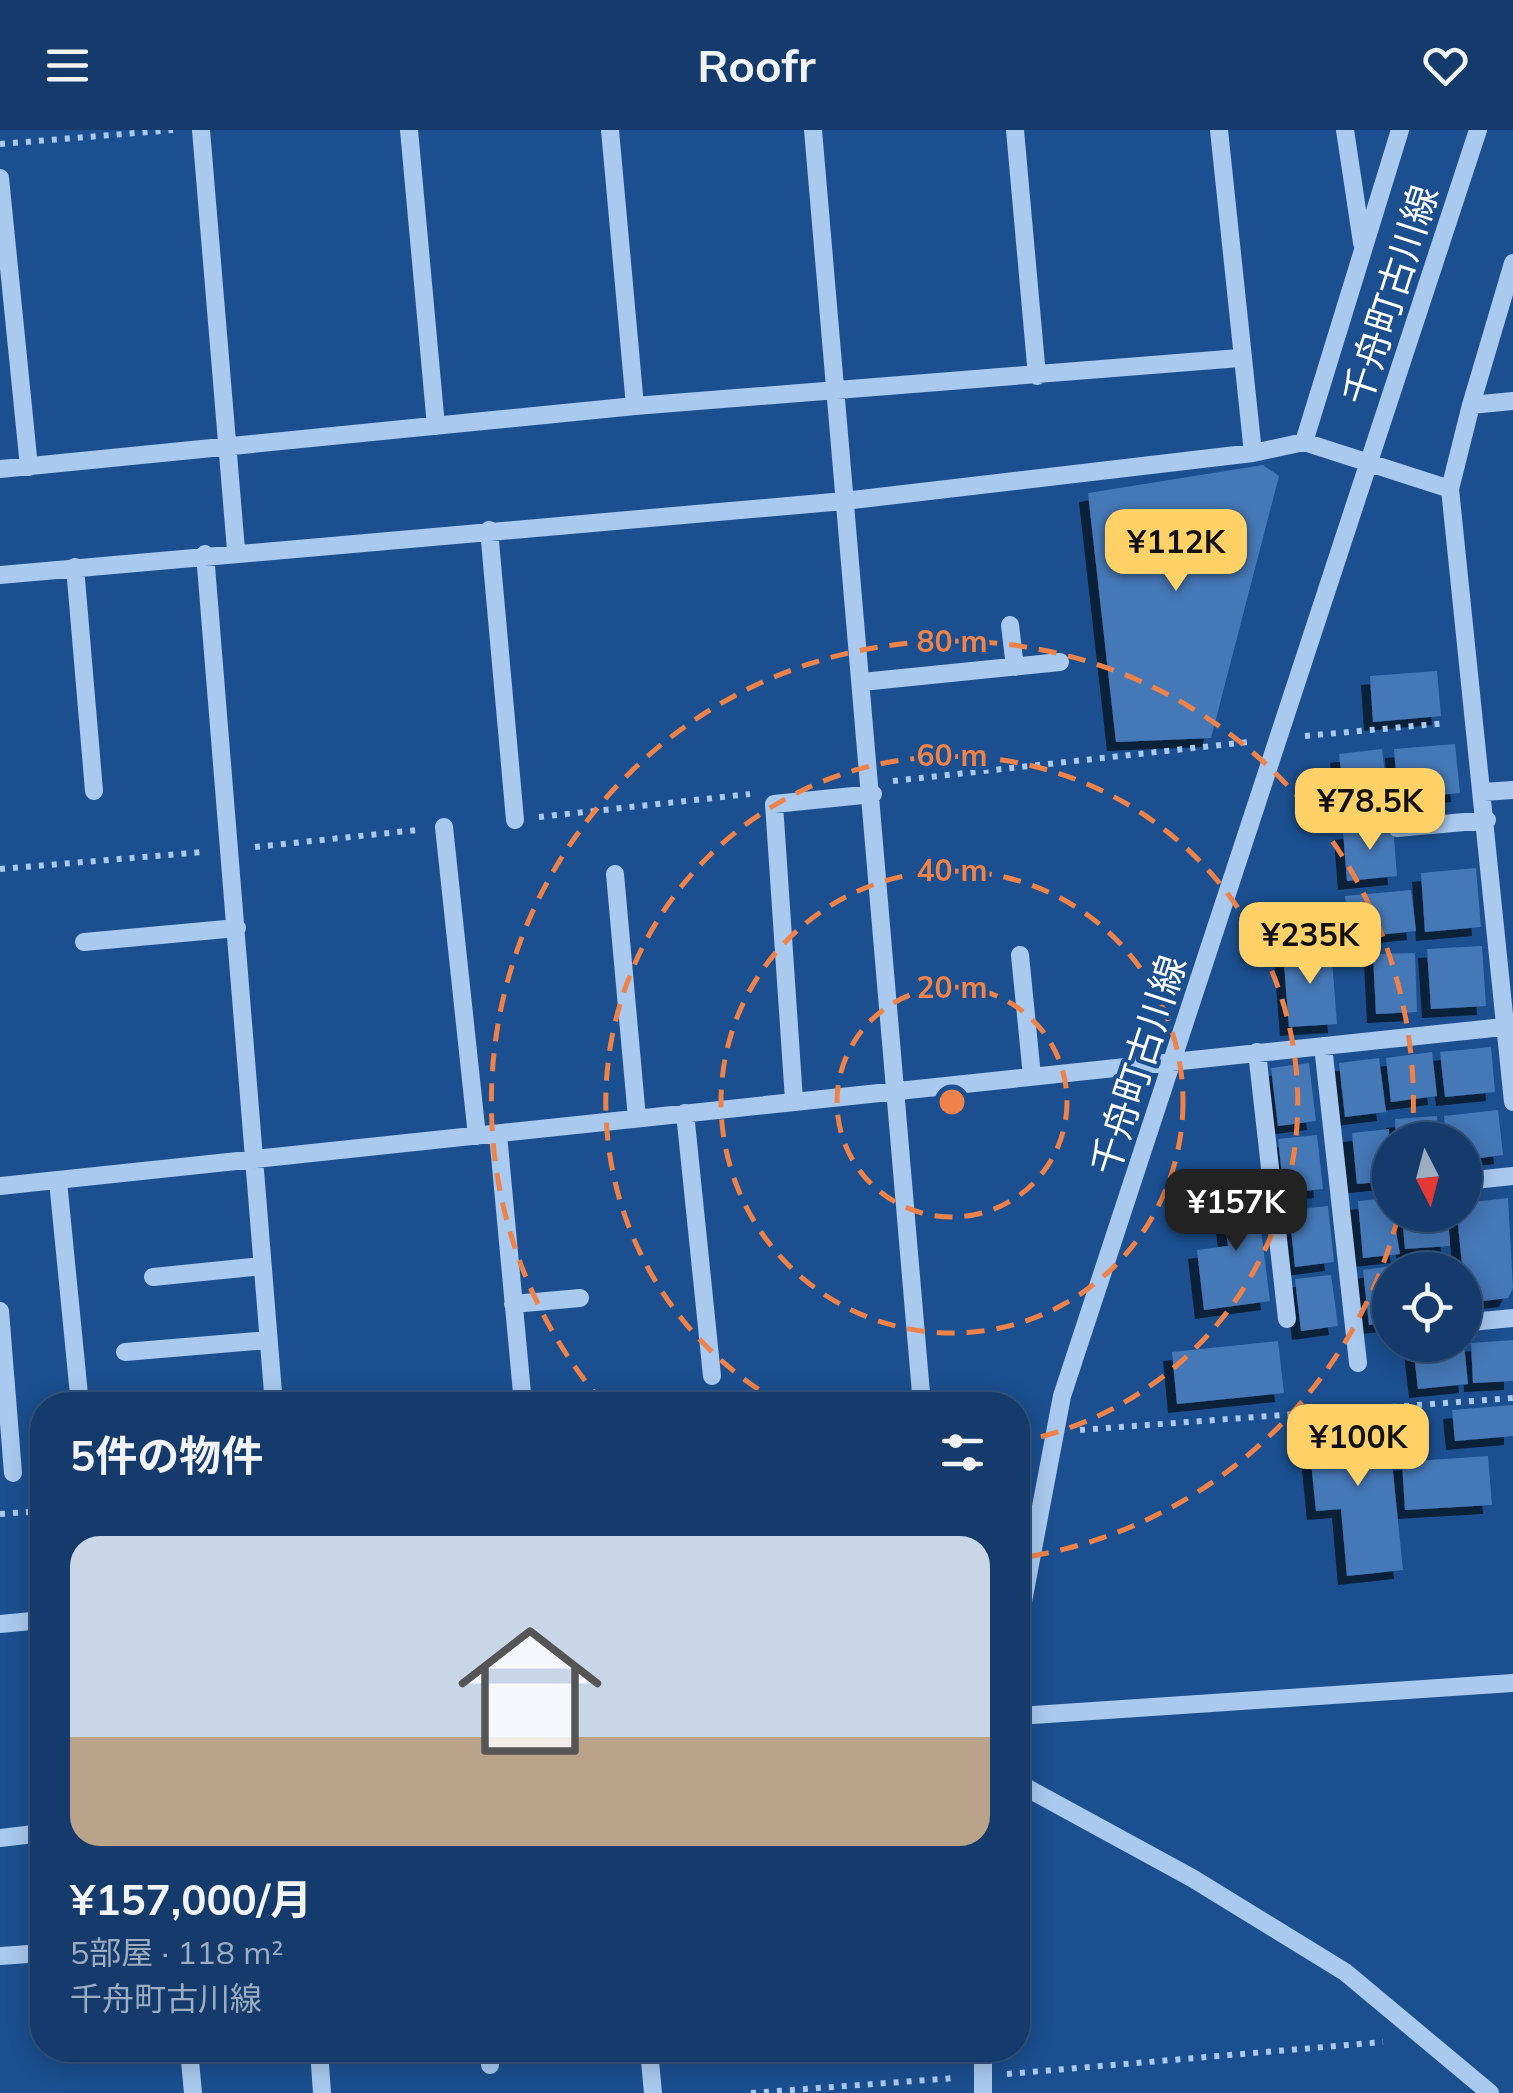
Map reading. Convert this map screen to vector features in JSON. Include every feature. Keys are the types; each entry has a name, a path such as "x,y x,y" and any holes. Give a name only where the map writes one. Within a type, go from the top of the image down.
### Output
{"street":[{"path":"201,130 236,550"},
{"path":"410,130 436,426"},
{"path":"610,130 635,406"},
{"path":"814,130 921,1392"},
{"path":"1015,130 1037,376"},
{"path":"1219,130 1252,453"},
{"path":"1345,130 1363,249"},
{"path":"1304,442 1400,130"},
{"name":"千舟町古川線","path":"1030,1565 1062,1396 1478,130"},
{"path":"0,178 29,467"},
{"path":"1513,263 1450,488 1509,1027 1513,1102"},
{"path":"0,469 635,406 1240,358"},
{"path":"1472,404 1513,401"},
{"path":"0,575 236,550 844,501 1252,453 1304,442 1450,488"},
{"path":"490,530 515,820"},
{"path":"205,554 273,1392"},
{"path":"76,567 94,791"},
{"path":"1010,626 1015,667"},
{"path":"862,682 1060,662"},
{"path":"794,1100 774,804 872,789"},
{"path":"1484,792 1513,790"},
{"path":"1397,828 1487,820"},
{"path":"444,827 477,1136"},
{"path":"615,874 637,1118"},
{"path":"84,942 238,928"},
{"path":"1020,954 1032,1076"},
{"path":"0,1186 1509,1027"},
{"path":"1323,1046 1358,1364"},
{"path":"1257,1052 1287,1319"},
{"path":"685,1112 712,1376"},
{"path":"498,1134 522,1392"},
{"path":"1482,1179 1513,1176"},
{"path":"58,1181 79,1392"},
{"path":"153,1277 262,1266"},
{"path":"513,1304 580,1298"},
{"path":"0,1311 13,1474"},
{"path":"1482,1321 1513,1318"},
{"path":"125,1352 268,1340"},
{"path":"1030,1524 1038,1523"},
{"path":"0,1624 30,1621"},
{"path":"1030,1715 1513,1683"},
{"path":"1030,1789 1192,1878 1344,1972 1490,2093"},
{"path":"0,1838 30,1834"},
{"path":"0,1956 30,1954"},
{"path":"190,2062 193,2093"},
{"path":"320,2062 322,2093"},
{"path":"650,2062 653,2093"}],"path":[{"path":"0,144 180,130"},
{"path":"872,789 1279,739 1476,720"},
{"path":"515,820 756,794 774,804"},
{"path":"0,869 444,827"},
{"path":"1055,1432 1513,1398"},
{"path":"0,1514 30,1512"},
{"path":"752,2093 983,2084 1424,2038"}],"building":[{"path":"1263,465 1279,476 1211,738 1116,742 1088,493"},
{"path":"1437,671 1441,716 1373,722 1370,676"},
{"path":"1455,744 1460,793 1398,799 1394,749"},
{"path":"1382,749 1387,791 1344,796 1339,754"},
{"path":"1393,825 1397,876 1347,881 1343,831"},
{"path":"1476,868 1481,927 1425,932 1421,873"},
{"path":"1411,890 1416,931 1349,938 1345,896"},
{"path":"1482,946 1486,1006 1431,1009 1427,949"},
{"path":"1331,947 1337,1024 1289,1027 1283,951"},
{"path":"1415,953 1417,1012 1376,1014 1373,954"},
{"path":"1491,1047 1495,1092 1445,1097 1440,1052"},
{"path":"1432,1052 1437,1096 1391,1102 1386,1058"},
{"path":"1379,1058 1386,1112 1345,1117 1339,1063"},
{"path":"1309,1063 1316,1121 1278,1126 1271,1068"},
{"path":"1498,1110 1503,1155 1482,1158 1482,1122 1444,1122 1444,1116"},
{"path":"1437,1116 1438,1122 1395,1122"},
{"path":"1372,1131 1372,1183 1357,1184 1352,1133"},
{"path":"1317,1135 1323,1189 1284,1193 1278,1139"},
{"path":"1255,1182 1270,1301 1204,1310 1197,1250 1228,1246 1220,1187"},
{"path":"1508,1198 1513,1288 1508,1298 1482,1301 1482,1252 1461,1252 1459,1232 1482,1232 1482,1201"},
{"path":"1372,1200 1372,1232 1396,1232 1400,1252 1372,1252 1372,1257 1363,1258 1358,1201"},
{"path":"1328,1206 1334,1262 1295,1267 1289,1210"},
{"path":"1404,1232 1449,1232 1450,1246 1405,1249"},
{"path":"1372,1269 1372,1325 1369,1325 1363,1270"},
{"path":"1331,1275 1338,1326 1301,1331 1295,1279"},
{"path":"1513,1340 1513,1381 1473,1383 1472,1362 1482,1362 1482,1342"},
{"path":"1278,1341 1284,1393 1177,1404 1172,1352"},
{"path":"1415,1362 1466,1362 1468,1384 1418,1389"},
{"path":"1513,1405 1513,1436 1455,1441 1452,1410"},
{"path":"1387,1414 1403,1570 1347,1576 1341,1509 1316,1511 1307,1422"},
{"path":"1488,1456 1492,1505 1405,1510 1402,1462"}]}
